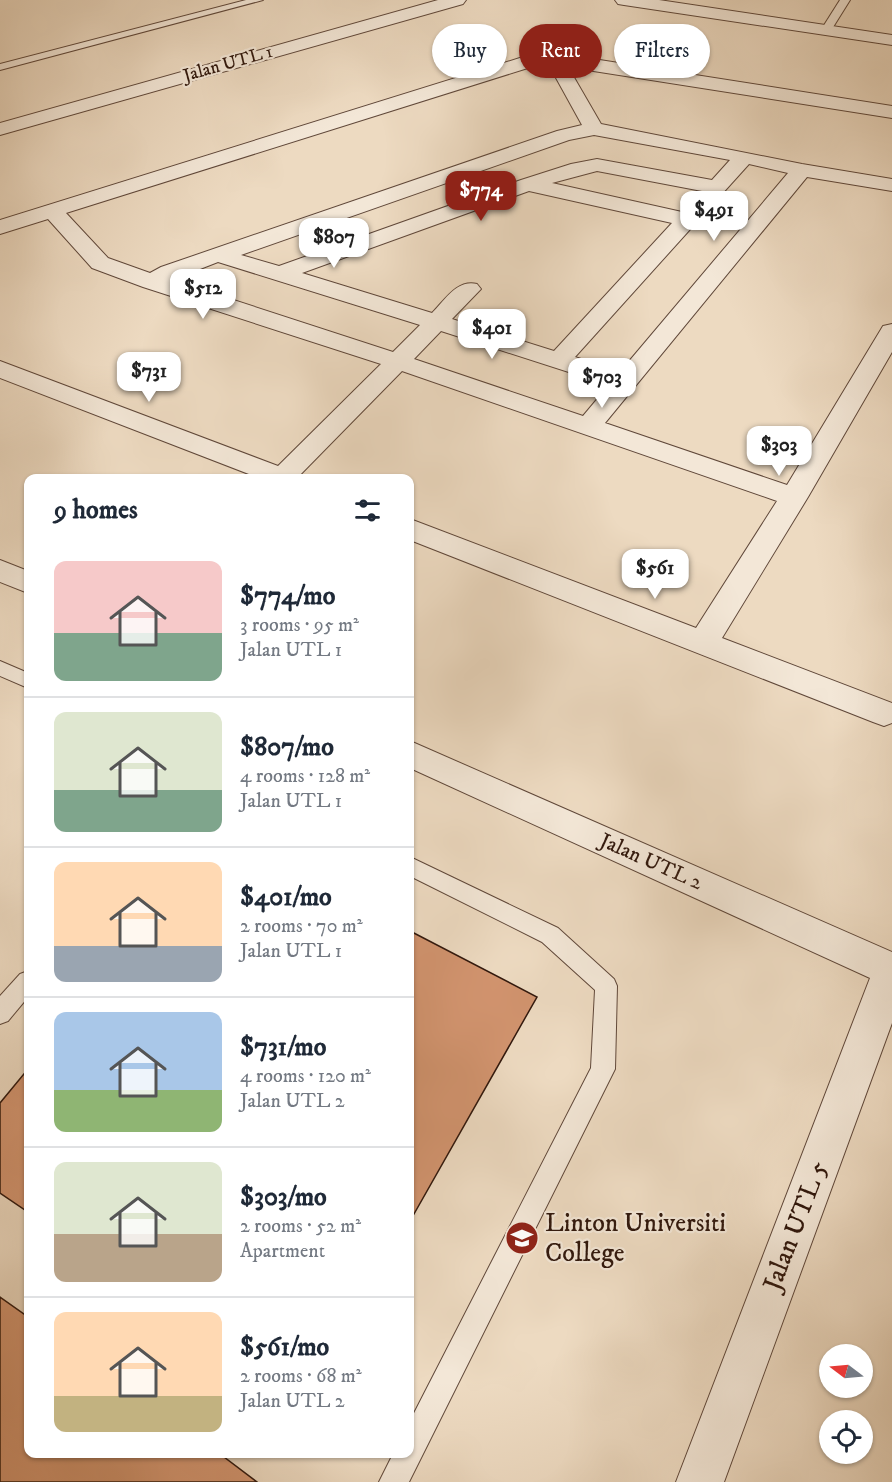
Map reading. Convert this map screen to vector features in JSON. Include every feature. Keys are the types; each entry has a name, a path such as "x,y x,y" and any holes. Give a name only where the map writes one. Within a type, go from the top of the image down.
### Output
{"street":[{"name":"Jalan UTL 1","path":"0,129 457,0"},
{"path":"624,0 892,40"},
{"path":"0,226 519,64"},
{"path":"602,66 892,112"},
{"path":"566,78 594,129"},
{"path":"151,282 169,272 564,135 594,129 802,170 892,185"},
{"path":"559,360 744,157"},
{"path":"279,274 578,168 597,165 717,187"},
{"path":"587,428 802,170"},
{"path":"528,184 687,220"},
{"path":"52,211 100,263 151,282 397,361 587,428 794,497"},
{"path":"218,255 437,321 624,382"},
{"path":"287,474 469,289"},
{"path":"702,644 794,497 892,331"},
{"path":"0,369 273,474"},
{"path":"414,531 702,644 884,712"},
{"path":"0,570 24,581"},
{"name":"Jalan UTL 2","path":"414,756 892,971"},
{"name":"Jalan UTL 5","path":"700,1482 892,971"}],"lane":[{"path":"0,67 258,0"},
{"path":"826,30 845,0"},
{"path":"0,668 24,679"},
{"path":"414,868 550,935 606,986 603,1069 414,1442"},
{"path":"0,1013 24,986"},
{"path":"393,1482 406,1458"}],"building":[{"path":"414,933 537,997 414,1214"},
{"path":"24,1074 24,1209 0,1193 0,1103"},
{"path":"0,1297 24,1314 24,1458 225,1458 257,1482 0,1482"}],"place":[{"name":"Linton Universiti College","path":"522,1238"}]}
